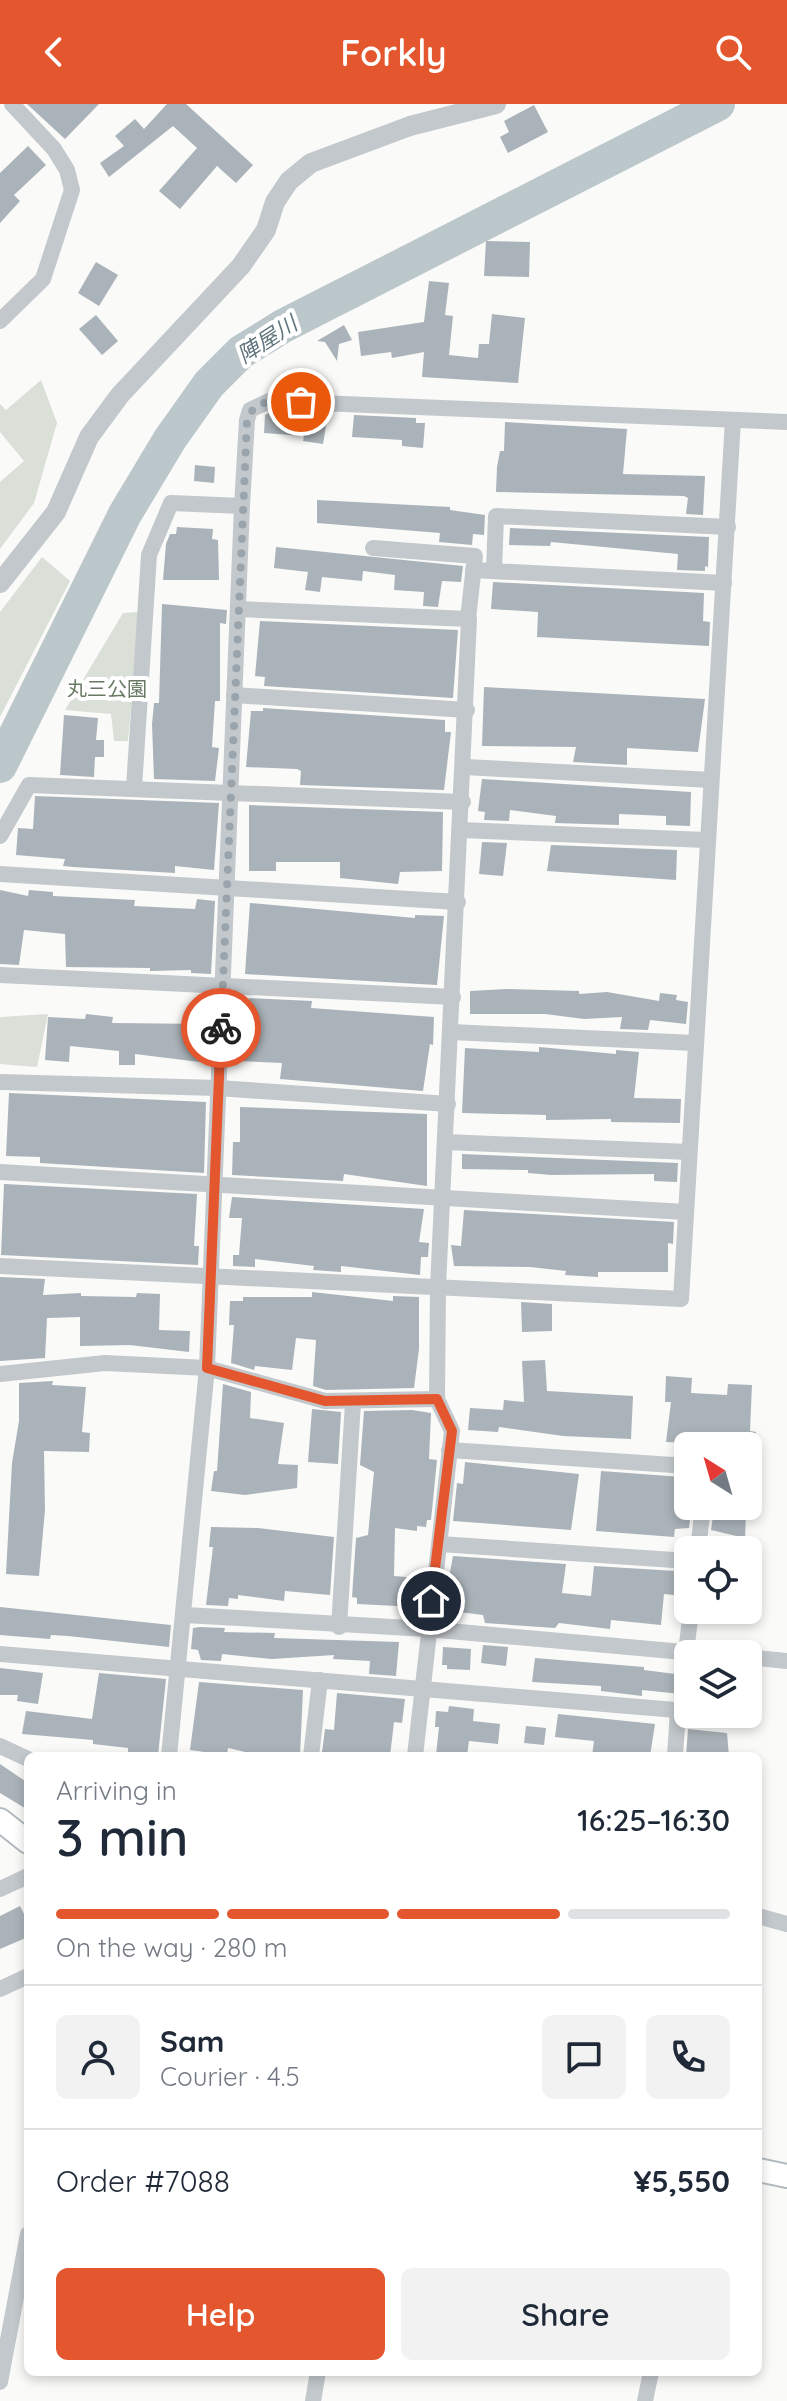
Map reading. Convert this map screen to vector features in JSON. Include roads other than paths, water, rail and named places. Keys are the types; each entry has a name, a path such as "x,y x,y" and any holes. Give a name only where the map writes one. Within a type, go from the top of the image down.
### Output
{"main road":[{"path":"0,1820 24,1839"},
{"path":"762,2171 787,2176"}],"street":[{"path":"0,321 43,279 72,190 67,170 54,149 12,104"},
{"path":"0,583 56,512 89,437 120,395 241,266 266,230 275,202 289,181 311,163 410,126 496,104"},
{"path":"169,1752 207,1368 242,506 250,410 269,401 787,422"},
{"path":"0,1266 681,1299 733,420"},
{"path":"134,788 149,555 171,503 242,506"},
{"path":"494,571 496,516 728,527"},
{"path":"373,548 475,556 468,619 465,767 438,1287 437,1399 452,1431 427,1629 415,1752"},
{"path":"473,570 724,583"},
{"path":"238,609 468,619"},
{"path":"234,695 467,710"},
{"path":"465,767 711,780"},
{"path":"0,836 29,785 463,802"},
{"path":"461,830 706,840"},
{"path":"0,874 458,902"},
{"path":"0,975 453,997"},
{"path":"451,1032 695,1043"},
{"path":"0,1082 218,1088 448,1104"},
{"path":"446,1142 689,1152"},
{"path":"0,1172 686,1212"},
{"path":"0,1385 0,1374 105,1363 207,1368 325,1401 353,1403 437,1399"},
{"path":"339,1627 353,1403"},
{"path":"449,1450 674,1465"},
{"path":"440,1544 674,1560"},
{"path":"185,1615 339,1627 427,1629 674,1652"},
{"path":"0,1654 674,1710"},
{"path":"762,1658 787,1661"},
{"path":"311,1752 320,1680"},
{"path":"676,1752 680,1728"},
{"path":"0,1746 24,1757"},
{"path":"0,1889 24,1878"},
{"path":"762,1917 787,1924"},
{"path":"0,1989 24,1978"},
{"path":"0,2382 24,2255"},
{"path":"313,2401 317,2376"},
{"path":"645,2401 650,2376"}],"waterway":[{"name":"陣屋川","path":"0,766 125,514 170,439 209,384 241,352 283,326 718,104"}],"park label":[{"name":"丸三公園","path":"107,688"}]}
